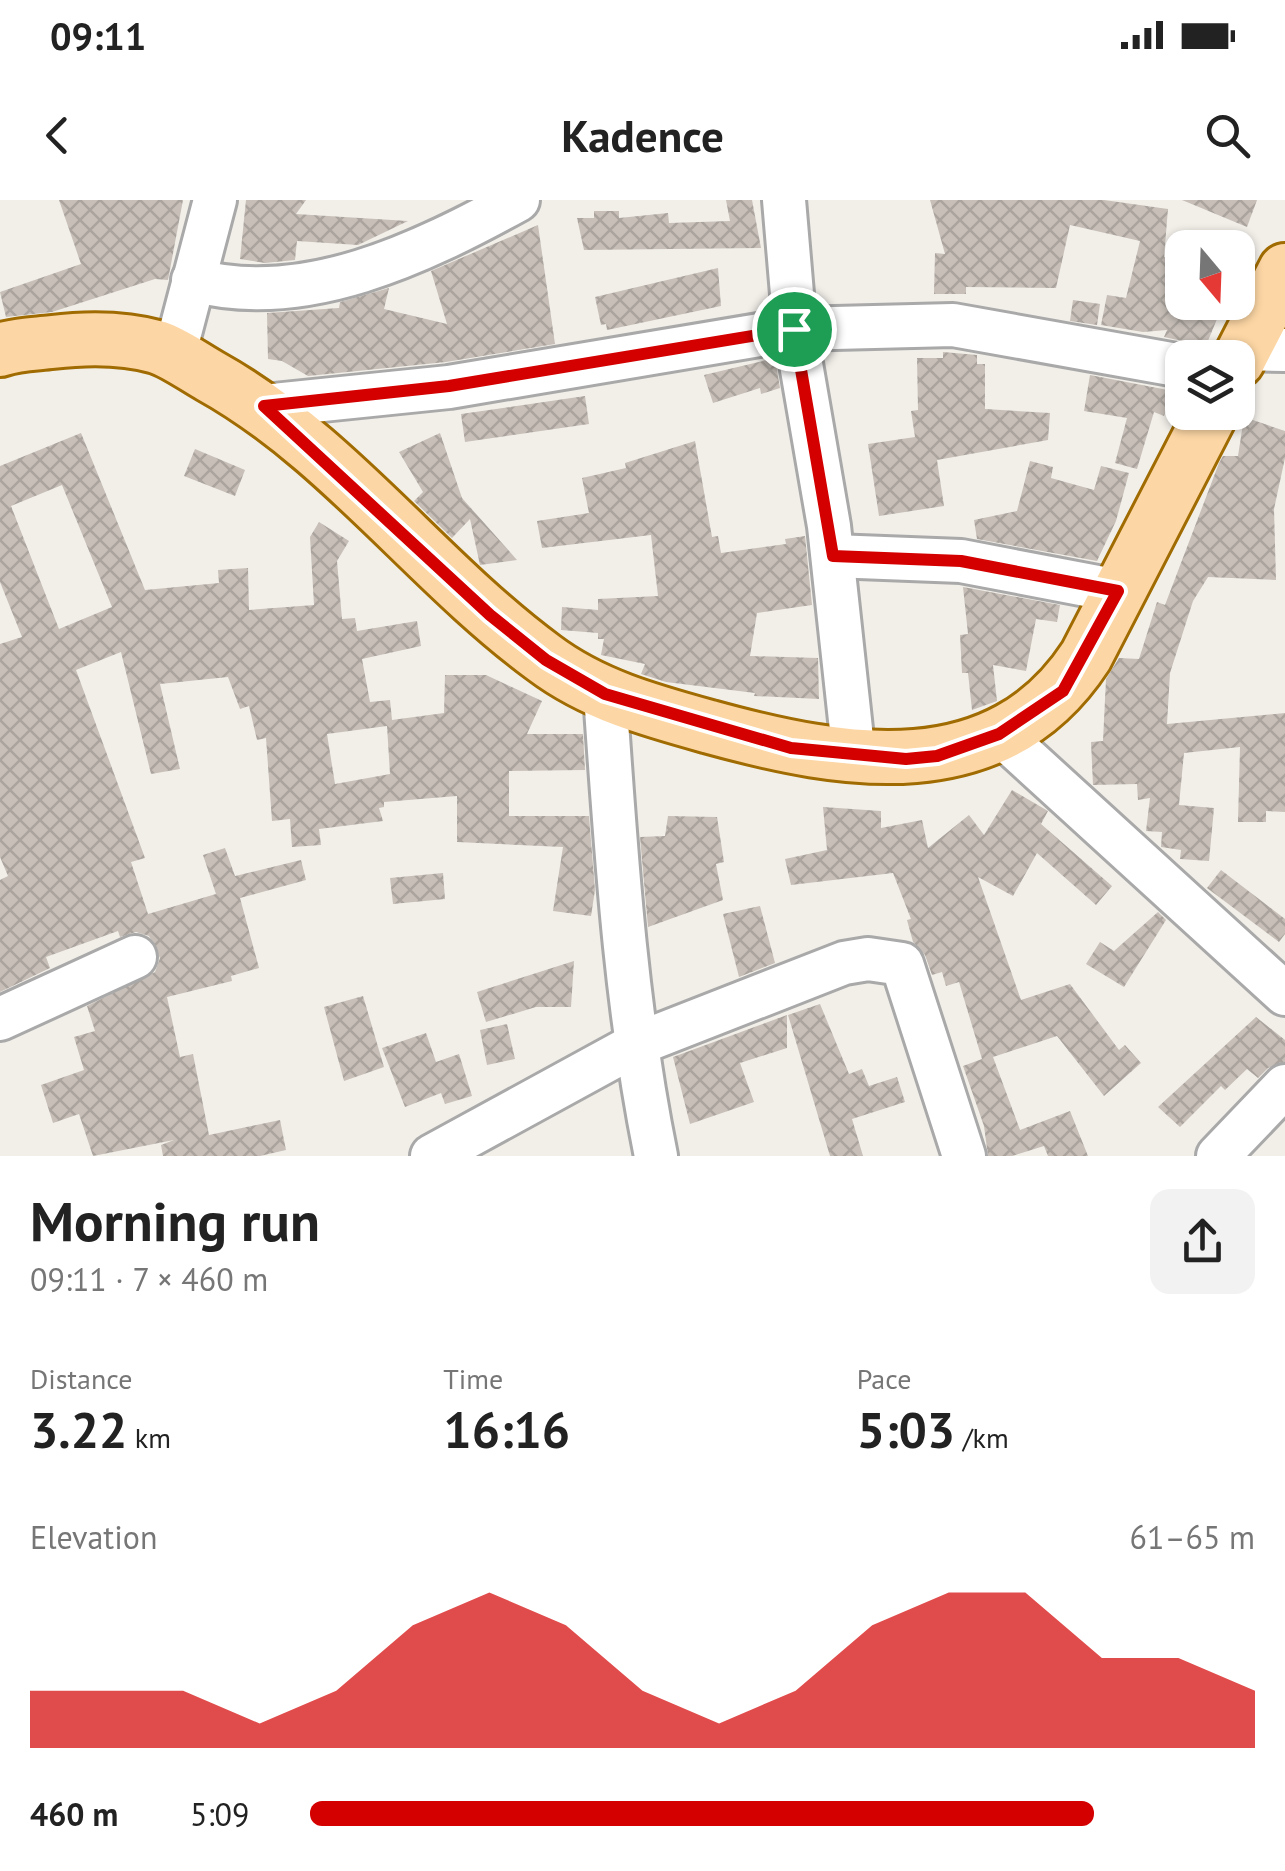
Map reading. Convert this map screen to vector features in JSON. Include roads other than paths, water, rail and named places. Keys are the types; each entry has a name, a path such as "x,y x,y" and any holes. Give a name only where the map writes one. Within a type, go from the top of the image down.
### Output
{"main road":[{"path":"1255,354 1285,270"},
{"path":"1,346 82,338 158,348 264,406 490,615 546,660 605,694 754,738 854,757 937,756 999,734 1063,691 1203,430"}],"street":[{"path":"174,356 216,200"},
{"path":"192,280 234,291 271,291 369,268 448,239 518,200"},
{"path":"784,200 794,329 833,556 854,757"},
{"path":"264,406 449,386 794,329 954,325 1165,363"},
{"path":"833,556 961,561 1118,591"},
{"path":"605,694 618,876 637,1044 656,1156"},
{"path":"999,734 1285,994"},
{"path":"0,1019 135,956"},
{"path":"432,1156 637,1044 844,963 868,959 902,964 964,1156"},
{"path":"1218,1156 1285,1086"}]}
